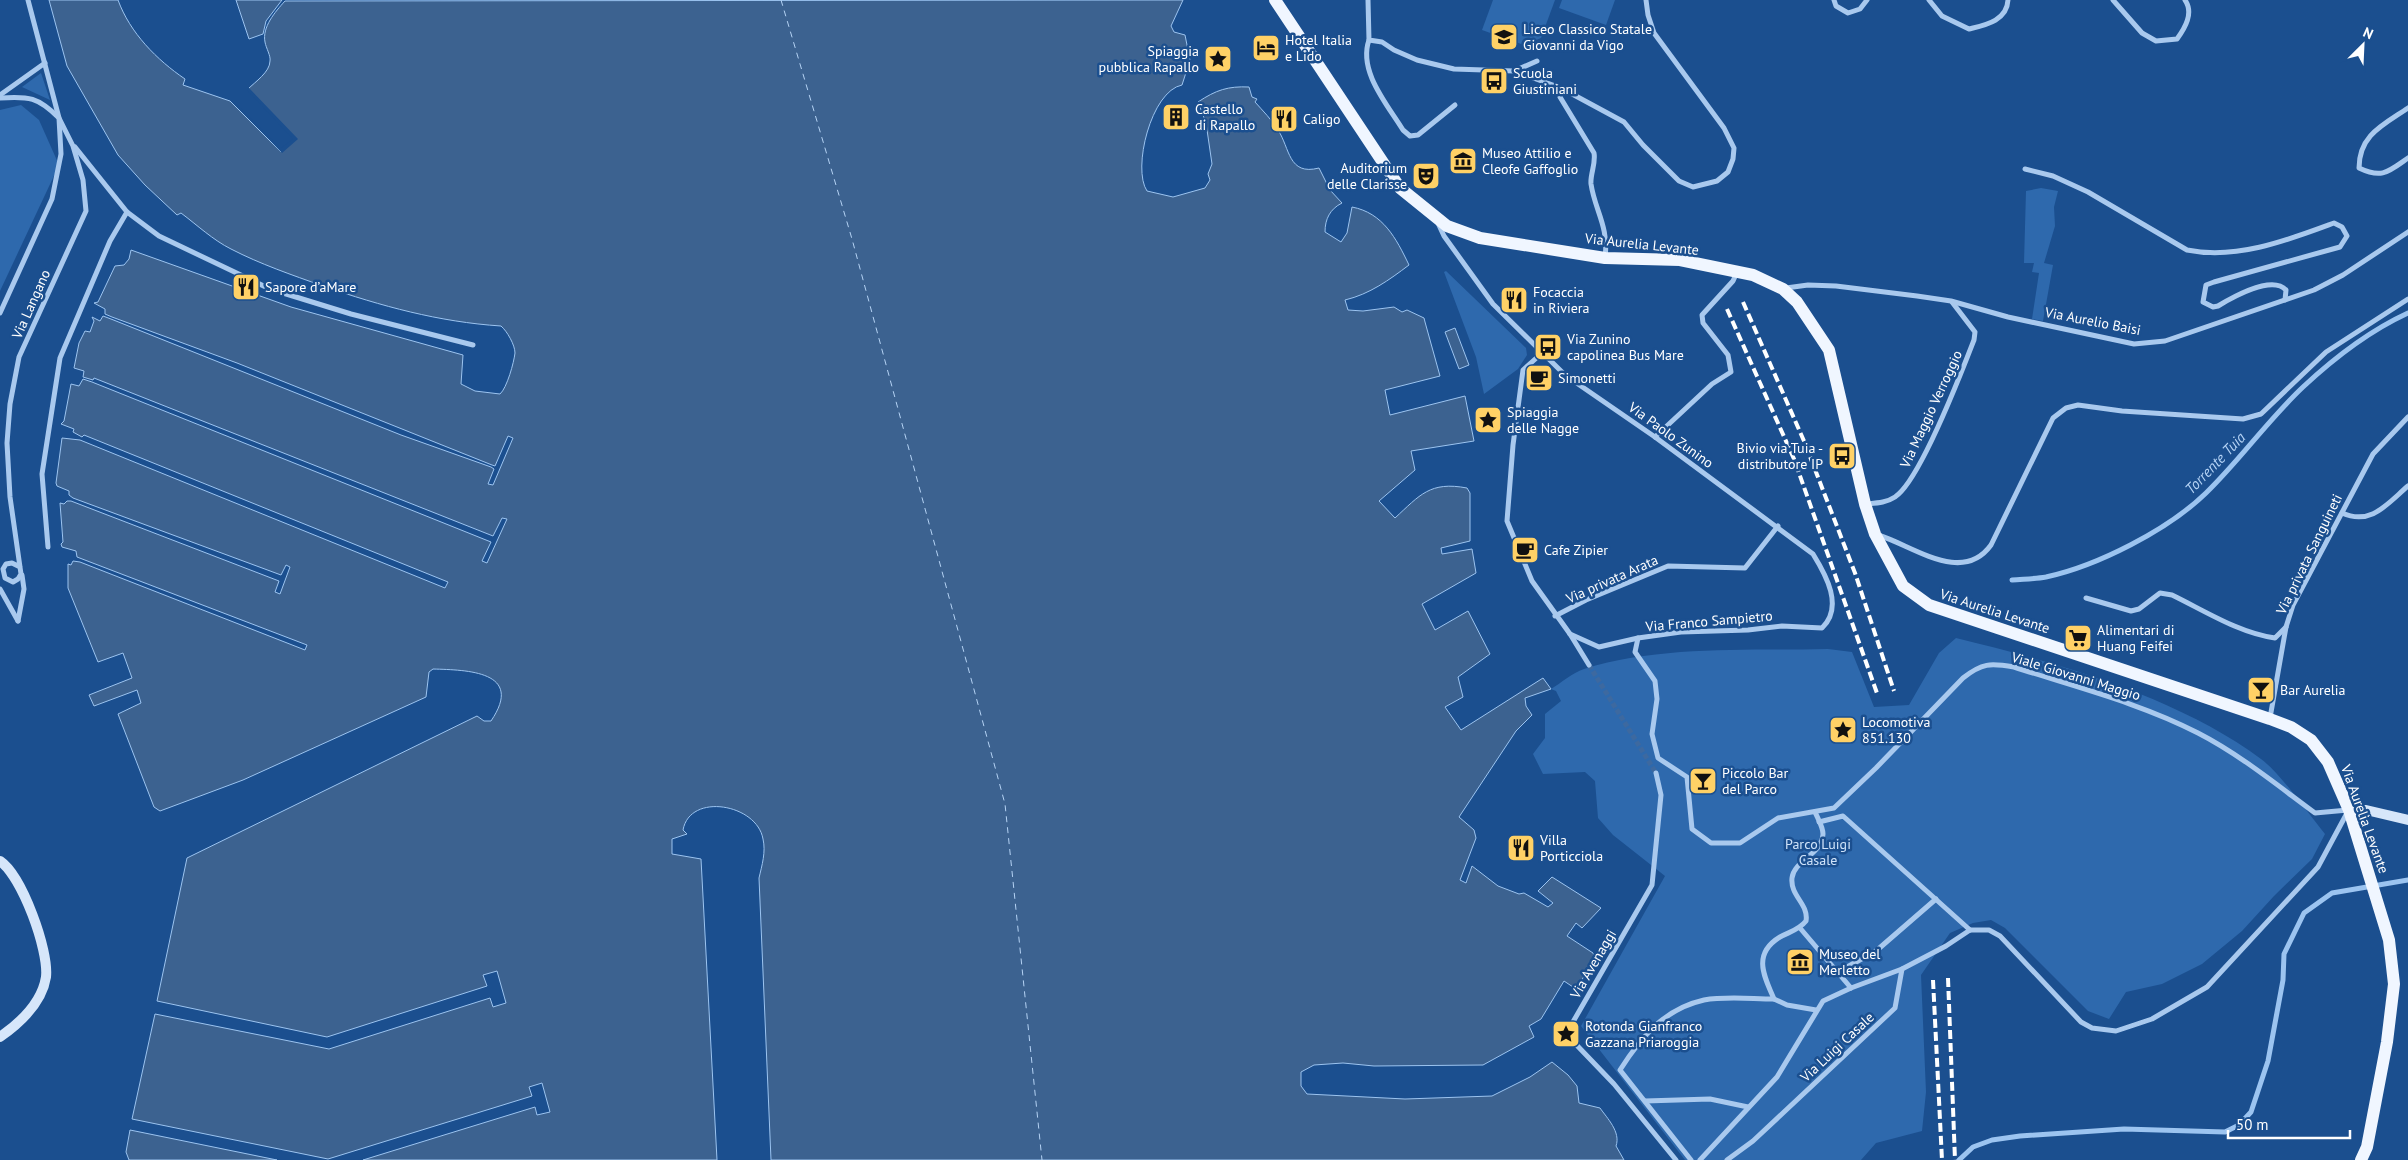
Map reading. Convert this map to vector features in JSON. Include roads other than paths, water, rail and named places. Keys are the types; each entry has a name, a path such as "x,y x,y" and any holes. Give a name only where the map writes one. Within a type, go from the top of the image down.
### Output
{"main road":[{"name":"Via Aurelia Levante","path":"1275,0 1405,195 1447,226 1480,238 1605,258 1680,260 1753,275 1783,289 1797,302 1829,350 1875,534 1903,586 1929,606 2270,719 2290,727 2311,740 2328,762 2349,810 2389,940 2394,984 2385,1051 2366,1147 2361,1160"},
{"path":"2349,810 2366,810 2408,820"},
{"path":"0,860 7,866 23,890 43,949 46,977 38,1000 17,1024 0,1037"}],"street":[{"name":"Via Langano","path":"0,313 52,199 61,154 59,118 28,0"},
{"path":"1368,0 1369,40 1365,50 1366,65 1399,124 1410,136 1418,134 1455,105"},
{"path":"1369,40 1382,42 1394,50 1417,60 1454,69 1514,71 1562,88 1624,122 1643,146 1679,181 1693,187 1717,181 1728,172 1733,159 1734,148 1730,138 1654,33 1648,15 1646,0"},
{"path":"1834,0 1836,6 1848,13 1860,9 1867,0"},
{"path":"1929,0 1942,16 1969,29 1990,24 2001,16 2008,0"},
{"path":"2114,0 2142,33 2156,41 2176,39 2185,28 2189,15 2184,0"},
{"path":"1514,71 1537,61"},
{"path":"0,97 45,63"},
{"path":"1562,88 1560,97 1594,153 1596,162 1591,183 1602,219 1606,245 1605,258"},
{"path":"0,97 27,96 45,104 59,118"},
{"path":"2408,108 2367,137 2359,156 2359,168 2373,175 2386,173 2408,158"},
{"name":"Via Langano","path":"0,589 18,621 24,589 10,497 7,452 10,404 20,357 86,211 83,180 72,144 59,118"},
{"path":"72,144 127,212 159,236 270,289 351,314 473,345"},
{"path":"2025,169 2053,176 2088,192 2187,250 2202,253 2242,252 2334,223 2342,227 2347,236 2340,247 2214,282 2206,285 2203,296 2203,302 2213,307 2264,285 2277,284 2286,290 2285,300"},
{"path":"48,547 42,474 60,358 110,241 127,212"},
{"name":"Via Paolo Zunino","path":"1435,218 1444,236 1493,304 1565,375 1655,437 1778,526 1813,554 1824,573 1832,598 1833,611 1830,621 1822,628"},
{"name":"Via Aurelio Baisi","path":"1783,289 1808,285 1836,286 1951,302 2008,317 2134,344 2165,341 2314,290 2343,275 2408,232"},
{"path":"1655,437 1712,384 1730,372 1728,355 1703,323 1702,315 1733,281 1737,272"},
{"path":"1875,534 1899,541 1939,561 1960,564 1973,561 1983,556 1991,545 2053,418 2066,408 2078,405 2122,411 2243,419 2261,414 2326,352 2408,299"},
{"name":"Via Maggio Verroggio","path":"1866,504 1891,499 1908,484 1949,402 1974,340 1975,332 1951,302"},
{"path":"1542,353 1523,370 1513,445 1507,521 1532,581 1570,634 1589,665"},
{"name":"Via privata Sanguineti","path":"2270,719 2286,627 2293,605 2373,454 2408,417"},
{"path":"2342,513 2360,519 2376,513 2408,486"},
{"name":"Via privata Arata","path":"1556,616 1586,600 1668,566 1745,568 1778,526"},
{"path":"0,568 12,563 20,569 18,579 13,582 0,582"},
{"path":"6,564 3,569 3,576 13,582"},
{"path":"2086,598 2131,611 2139,610 2160,593 2172,596 2240,628 2265,636 2275,638 2286,627"},
{"name":"Via Franco Sampietro","path":"1570,634 1599,647 1638,638 1681,632 1748,630 1782,626 1822,628"},
{"name":"Viale Giovanni Maggio","path":"1638,638 1635,652 1655,681 1657,699 1652,734 1658,758 1687,777 1692,829 1711,844 1740,842 1778,818 1834,808 1876,768 1963,678 1977,666 1994,664 2014,667 2150,710 2199,733 2244,761 2315,813 2349,810"},
{"name":"Via Avenaggi","path":"1656,773 1660,783 1661,795 1652,885 1566,1034 1614,1084 1676,1160"},
{"path":"1700,1160 1777,1077 1823,1001 1851,988 1902,969 1946,946 1970,930 1989,930 2000,936 2082,1022 2092,1028 2116,1031 2152,1019 2207,987 2318,867 2349,810"},
{"path":"1774,999 1764,978 1762,958 1770,945 1800,928 1806,921 1807,914 1793,890 1792,878 1794,870 1810,856 1822,840 1823,832 1815,812"},
{"path":"1819,822 1843,816 1970,930"},
{"path":"1838,972 1876,951 1936,899"},
{"path":"1800,928 1851,988"},
{"name":"Via Luigi Casale","path":"1727,1160 1753,1141 1895,1008 1902,969"},
{"path":"1691,1160 1620,1070 1640,1039 1681,1008 1706,1000 1774,999 1793,1007 1816,1010"},
{"path":"1644,1101 1710,1099 1748,1107"}],"waterway":[{"name":"Torrente Tuia","path":"2012,580 2033,579 2066,572 2131,545 2172,520 2206,493 2290,400 2315,376 2366,337 2408,313"},
{"path":"1959,1160 1973,1147 1992,1140 2020,1136 2124,1129 2225,1132 2239,1125 2251,1112 2268,1061 2283,980 2284,954 2304,913 2332,893 2408,880"}],"tunnel":[{"path":"1589,665 1656,773"}],"railway":[{"path":"1743,302 1804,441 1855,573 1894,691"},
{"path":"1727,309 1794,459 1878,696"},
{"path":"1948,978 1955,1160"},
{"path":"1933,980 1942,1160"}],"place":[{"name":"Liceo Classico Statale Giovanni da Vigo","path":"1504,37"},
{"name":"Hotel Italia e Lido","path":"1266,48"},
{"name":"Spiaggia pubblica Rapallo","path":"1218,59"},
{"name":"Scuola Giustiniani","path":"1494,81"},
{"name":"Castello di Rapallo","path":"1176,117"},
{"name":"Caligo","path":"1284,119"},
{"name":"Museo Attilio e Cleofe Gaffoglio","path":"1463,161"},
{"name":"Auditorium delle Clarisse","path":"1426,176"},
{"name":"Sapore d’aMare","path":"246,287"},
{"name":"Focaccia in Riviera","path":"1514,300"},
{"name":"Via Zunino capolinea Bus Mare","path":"1548,347"},
{"name":"Simonetti","path":"1539,378"},
{"name":"Spiaggia delle Nagge","path":"1488,420"},
{"name":"Bivio via Tuia - distributore IP","path":"1842,456"},
{"name":"Cafe Zipier","path":"1525,550"},
{"name":"Alimentari di Huang Feifei","path":"2078,638"},
{"name":"Bar Aurelia","path":"2261,690"},
{"name":"Locomotiva 851.130","path":"1843,730"},
{"name":"Piccolo Bar del Parco","path":"1703,781"},
{"name":"Villa Porticciola","path":"1521,848"},
{"name":"Museo del Merletto","path":"1800,962"},
{"name":"Rotonda Gianfranco Gazzana Priaroggia","path":"1566,1034"}],"park label":[{"name":"Parco Luigi Casale","path":"1818,852"}]}
